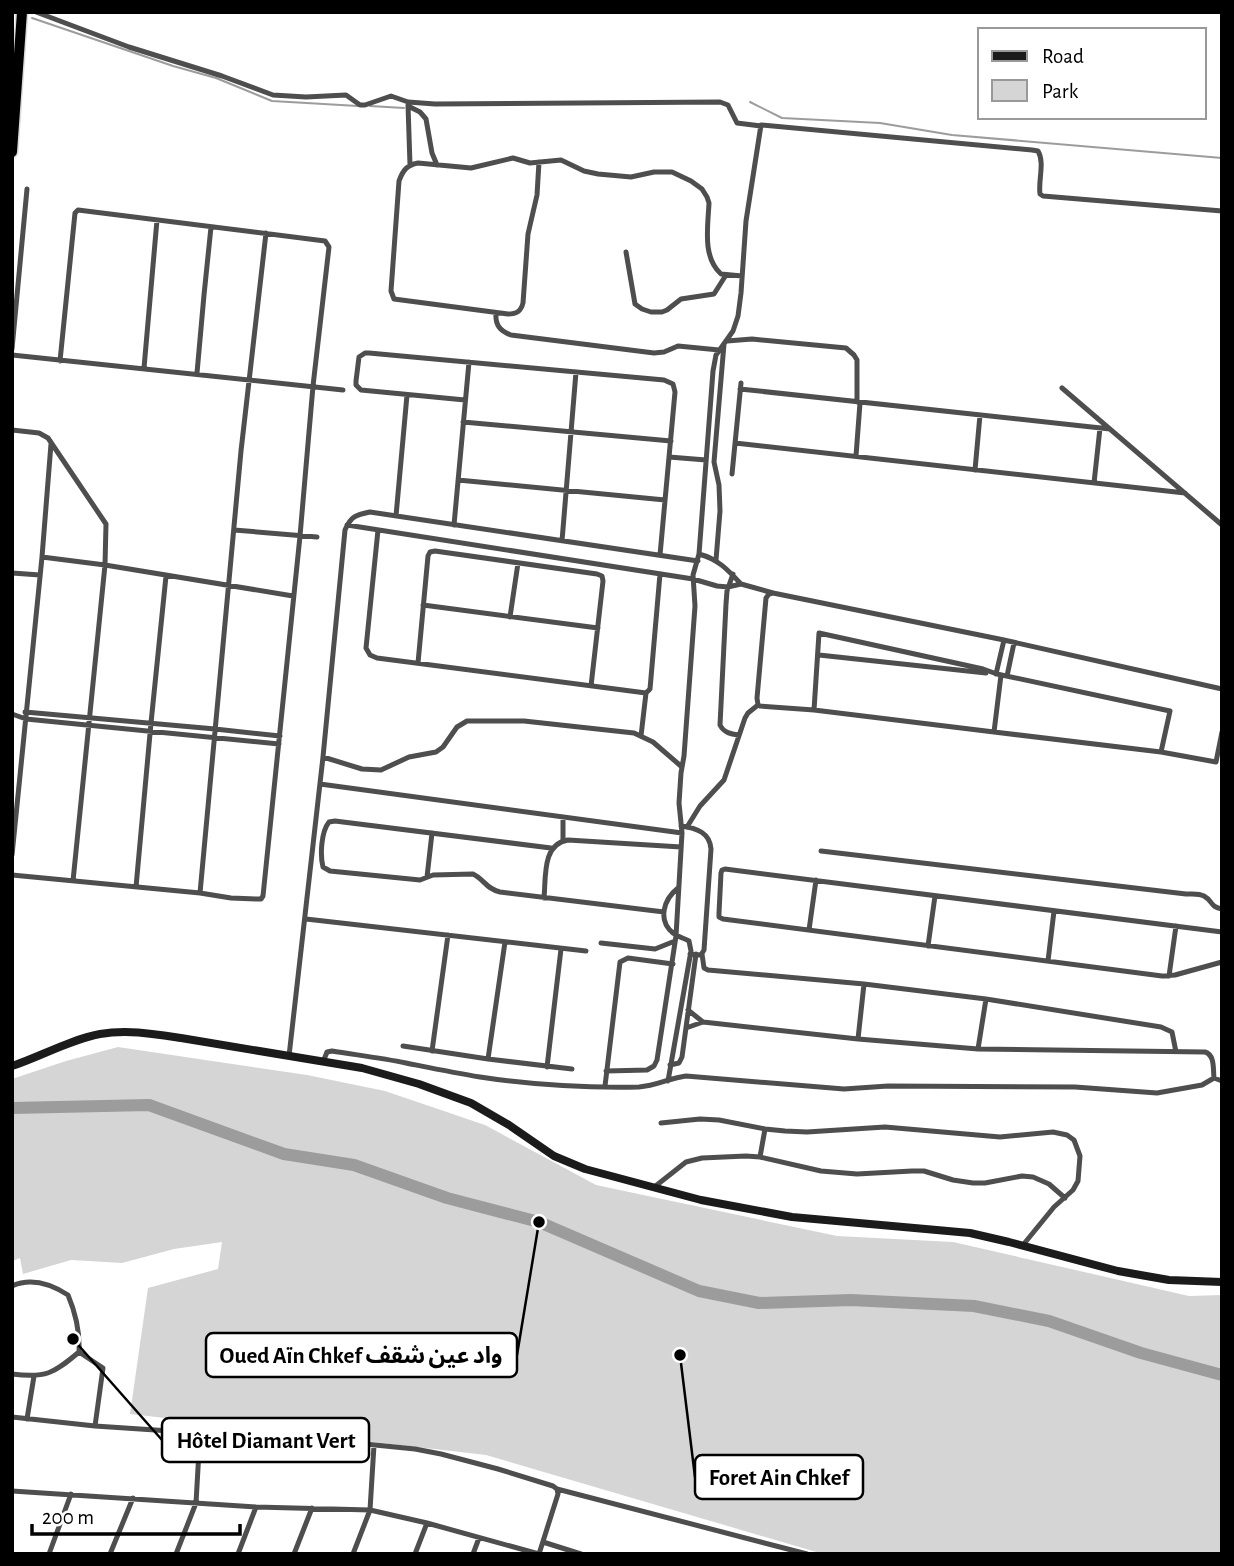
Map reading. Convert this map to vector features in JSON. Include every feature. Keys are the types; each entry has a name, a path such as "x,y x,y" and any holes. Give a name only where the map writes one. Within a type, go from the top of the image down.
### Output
{"highway":[{"path":"12,152 22,12"}],"street":[{"path":"36,12 129,47 273,95 346,95 360,105 391,96 408,104 426,119 437,165"},
{"path":"408,104 720,102 728,105 737,123 1038,151 1041,157 1039,187 1043,196 1222,211"},
{"path":"408,104 410,165"},
{"path":"684,826 679,803 695,606 693,579 699,557 713,371 716,355 733,331 738,316 746,221 761,126"},
{"path":"539,162 537,195 528,234 522,307 517,313 496,313 398,301 391,296 399,181 405,169 418,163 471,167 513,158 530,163 539,162 561,160 584,171 623,176 672,172 691,181 707,197 707,241 714,266 721,274 743,275"},
{"path":"12,349 27,190"},
{"path":"12,875 256,899 263,896 329,247 325,241 78,210 75,213 60,361"},
{"path":"144,368 157,220"},
{"path":"197,373 211,227"},
{"path":"200,893 249,380 266,233"},
{"path":"626,252 635,304 652,312 667,310 681,299 714,293 726,275"},
{"path":"496,313 495,319 499,328 512,335 654,353 678,346 719,350"},
{"path":"725,342 752,339 846,348 855,355 858,402 856,456"},
{"path":"716,560 720,511 719,485 714,462 725,342"},
{"path":"465,400 366,391 359,388 356,382 359,358 369,353 664,380 673,384 675,392 660,555"},
{"path":"12,355 343,390"},
{"path":"454,525 469,362"},
{"path":"562,541 576,372"},
{"path":"732,474 740,386 858,402 1111,429"},
{"path":"1062,388 1222,525"},
{"path":"396,516 407,395"},
{"path":"975,470 980,415"},
{"path":"463,422 671,441"},
{"path":"1094,483 1100,428"},
{"path":"12,430 43,434 106,524 105,565 73,881"},
{"path":"12,856 51,443"},
{"path":"735,443 1185,494"},
{"path":"669,457 706,460"},
{"path":"458,480 665,500"},
{"path":"289,1056 306,919 345,530 349,521 360,514 370,512 660,555 709,556 733,574 741,584"},
{"path":"347,525 693,579 711,585 741,584 1222,690"},
{"path":"234,530 317,537"},
{"path":"378,530 367,652 373,657 646,693"},
{"path":"418,663 430,552 518,563 602,576 591,686"},
{"path":"42,557 293,596"},
{"path":"510,617 518,563"},
{"path":"12,573 40,575"},
{"path":"641,736 646,693 650,689 660,574"},
{"path":"733,574 726,604 720,725 722,730 739,736"},
{"path":"136,887 166,576"},
{"path":"758,705 766,598 773,593"},
{"path":"423,606 598,628"},
{"path":"814,710 819,633 1170,711 1161,752"},
{"path":"994,732 1004,640"},
{"path":"1002,675 1014,643"},
{"path":"819,654 1002,675"},
{"path":"606,1071 647,1070 656,1063 673,964 682,833 684,826 724,780 748,713 758,705"},
{"path":"758,705 1161,752 1216,762 1222,732"},
{"path":"15,714 89,717 280,736"},
{"path":"27,715 89,725 279,744"},
{"path":"323,757 362,769 381,770 409,757 436,752 443,747 457,727 467,722 524,721 619,730 641,736 653,742 682,767"},
{"path":"320,784 682,833"},
{"path":"563,817 563,840"},
{"path":"551,848 329,821 323,843 322,865 326,870 420,880 427,877 473,874 494,891 664,912"},
{"path":"668,1081 708,894 711,844 706,834 684,826"},
{"path":"427,877 432,833"},
{"path":"544,898 548,857 551,848 563,840 681,847"},
{"path":"313,842 323,843"},
{"path":"821,851 1199,894 1205,896 1213,907 1222,909"},
{"path":"1222,932 724,869 721,873 721,918 1169,976 1222,962"},
{"path":"809,930 816,880"},
{"path":"675,938 666,923 664,912 667,900 678,888"},
{"path":"708,894 720,894"},
{"path":"928,946 935,896"},
{"path":"1048,961 1054,911"},
{"path":"306,919 586,951"},
{"path":"1169,976 1176,926"},
{"path":"432,1051 447,935"},
{"path":"601,943 655,949 675,938 687,939 704,968 708,970 864,984 986,999 1166,1028 1172,1032 1176,1052"},
{"path":"488,1059 505,942"},
{"path":"547,1066 561,949"},
{"path":"670,1065 681,1061 696,954"},
{"path":"605,1086 620,962 628,958 673,964"},
{"path":"858,1039 864,984"},
{"path":"978,1049 986,999"},
{"path":"688,1010 703,1021"},
{"path":"686,1028 703,1021 858,1039 978,1049 1209,1053 1212,1056 1214,1078"},
{"path":"12,1066 75,1041 100,1034 122,1032 162,1035 362,1068 458,1097 492,1115 554,1156 602,1175 653,1188 776,1215 951,1230 1023,1245 1118,1271 1168,1280 1222,1282"},
{"path":"403,1046 572,1069"},
{"path":"323,1062 327,1052 332,1051 490,1079 553,1085 605,1086 646,1086 690,1076 844,1088 1075,1087 1157,1093 1202,1085 1214,1078"},
{"path":"1214,1078 1222,1081"},
{"path":"661,1122 719,1120 765,1129 807,1132 885,1127 1000,1137 1060,1132 1074,1140 1080,1156 1078,1181 1023,1245"},
{"path":"760,1157 765,1129"},
{"path":"653,1188 686,1162 723,1156 760,1157 798,1167 840,1173 924,1171 973,1183 1033,1177 1049,1184 1065,1198"},
{"path":"12,1286 29,1282 44,1283 68,1295 80,1335 79,1352 59,1368 46,1375 34,1377 12,1374"},
{"path":"79,1352 103,1368 95,1426"},
{"path":"27,1419 34,1377"},
{"path":"12,1417 95,1426 305,1438 374,1444 441,1454 498,1469 557,1489 807,1554"},
{"path":"176,1554 196,1503 200,1433"},
{"path":"353,1554 370,1510 374,1444"},
{"path":"12,1491 256,1507 370,1510 539,1554 558,1494 557,1489"},
{"path":"49,1554 71,1494"},
{"path":"110,1554 133,1498"},
{"path":"238,1554 256,1507"},
{"path":"294,1554 312,1508"},
{"path":"415,1554 427,1523"},
{"path":"473,1554 480,1538"},
{"path":"543,1542 581,1554"}],"green space":[{"path":"118,1047 307,1075 385,1091 485,1125 596,1185 837,1236 953,1242 1189,1296 1222,1295 1222,1554 823,1554 486,1455 130,1414 148,1288 218,1269 222,1242 174,1249 122,1263 71,1260 23,1274 20,1258 12,1261 12,1079"}],"waterway":[{"path":"32,18 216,78 272,101 358,106"},
{"path":"750,102 782,118 880,123 952,135 1222,158"},
{"path":"370,106 404,108"},
{"path":"12,1108 149,1105 284,1154 354,1165 447,1198 539,1222 699,1291 759,1303 851,1300 974,1306 1049,1321 1141,1353 1222,1375"}],"place":[{"name":"Oued Aïn Chkef واد عين شقف","path":"539,1222"},
{"name":"Hôtel Diamant Vert","path":"73,1339"},
{"name":"Foret Ain Chkef","path":"680,1355"}]}
